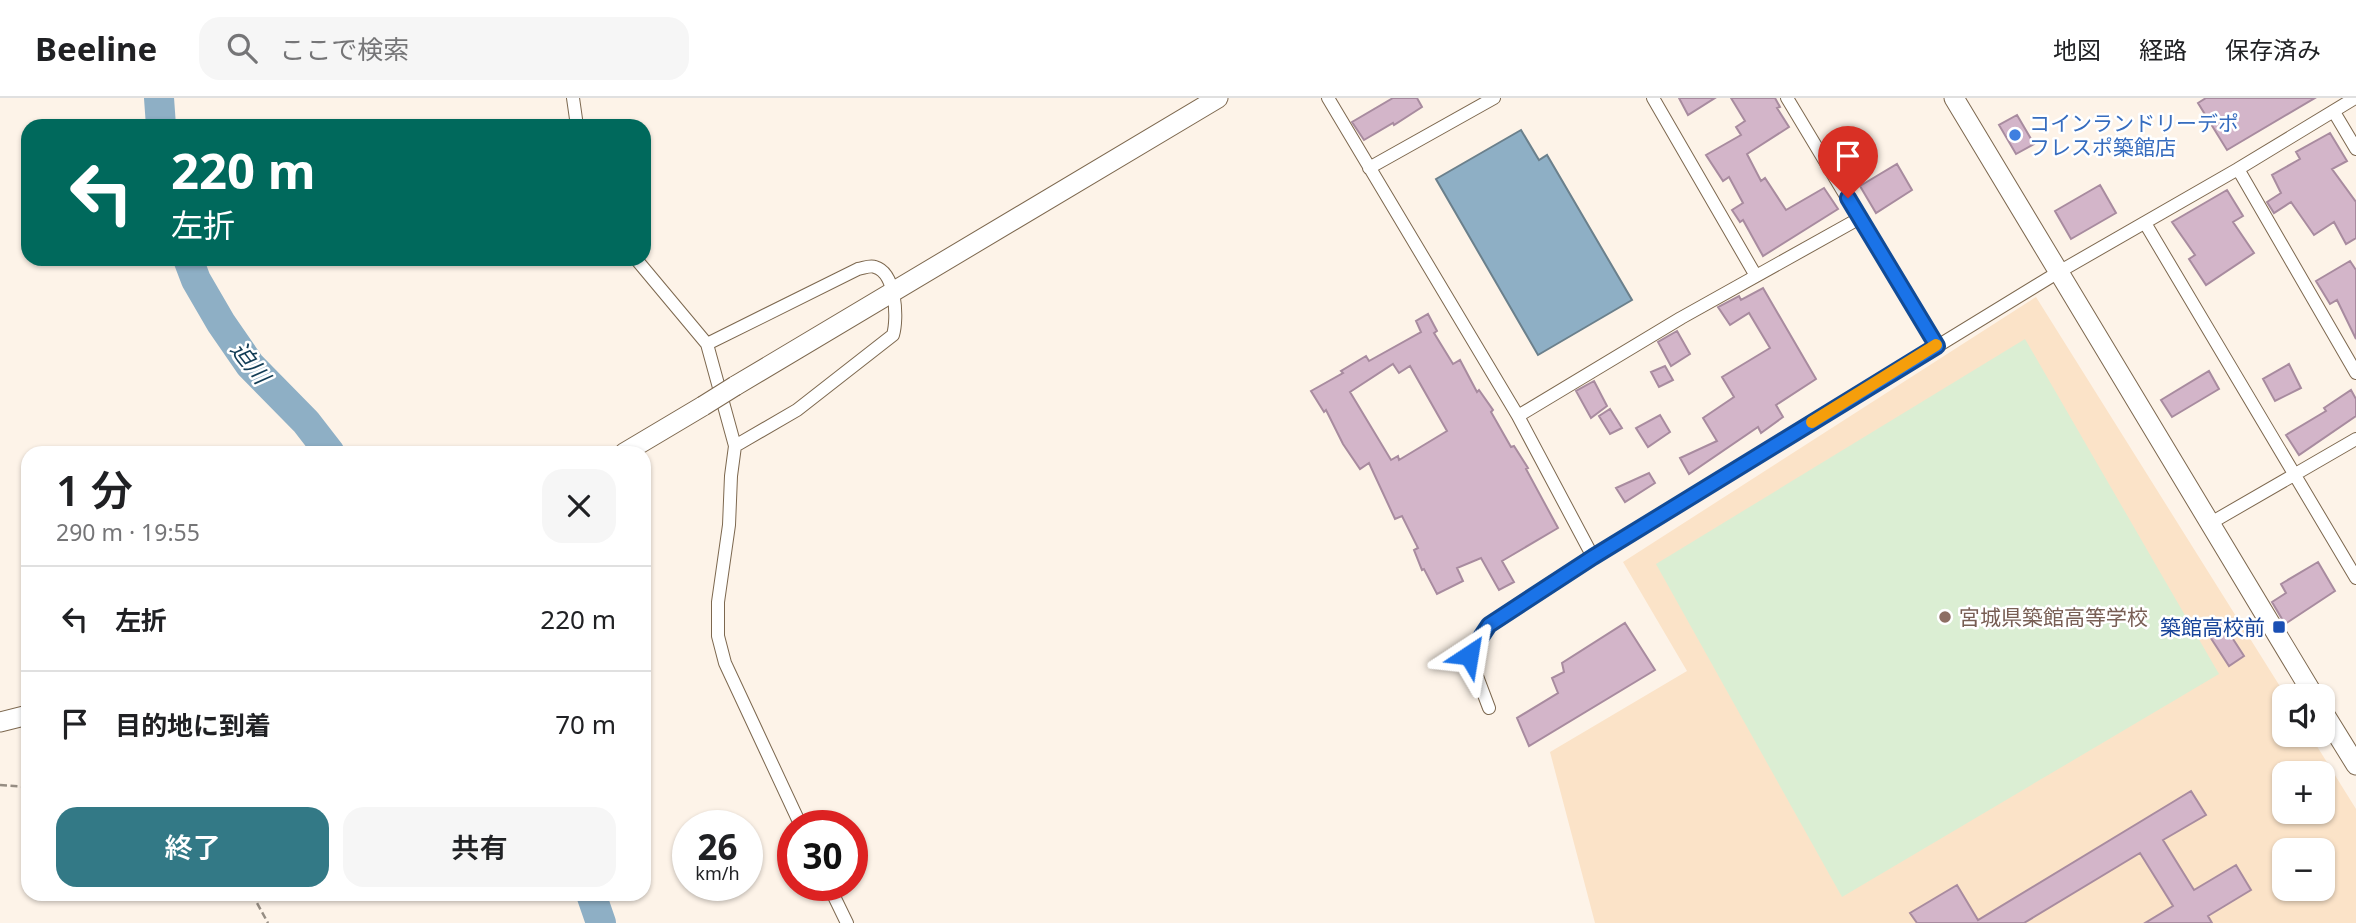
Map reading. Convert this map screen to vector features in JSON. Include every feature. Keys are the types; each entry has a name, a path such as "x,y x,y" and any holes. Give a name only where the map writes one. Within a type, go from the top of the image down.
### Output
{"street":[{"path":"573,98 576,119"},
{"path":"636,446 1218,98"},
{"path":"1328,98 1518,416 1593,557"},
{"path":"1369,168 1494,98"},
{"path":"1653,98 1756,276"},
{"path":"1787,98 1937,346"},
{"path":"1954,98 2307,684"},
{"path":"1489,708 1469,655 1489,625 1593,557 1937,346 2355,98"},
{"path":"2334,111 2356,149"},
{"path":"2238,169 2356,373"},
{"path":"1518,416 1681,318 1860,218"},
{"path":"2144,223 2356,578"},
{"path":"642,266 707,344 735,446 729,525 718,601 718,636 725,663 794,810"},
{"path":"707,344 869,266 878,267 885,273 893,293 896,315 893,335 797,410 735,446"},
{"path":"2209,524 2356,439"},
{"path":"0,722 21,717"},
{"path":"2335,731 2356,765"},
{"path":"836,901 847,923"}],"path":[{"path":"0,785 21,786"},
{"path":"256,901 268,923"}],"shaded area":[{"name":"宮城県築館高等学校","path":"2036,297 2278,684 2272,684 2272,747 2317,747 2326,761 2272,761 2272,824 2335,824 2335,775 2356,809 2356,923 1595,923 1550,752 1687,671 1623,562"}],"green space":[{"path":"2025,339 2219,674 1842,897 1656,564"}],"water":[{"path":"1521,130 1539,160 1547,155 1632,300 1538,355 1436,179"}],"building":[{"path":"1393,98 1417,98 1422,107 1364,140 1352,122"},
{"path":"1679,98 1715,98 1688,115"},
{"path":"1731,98 1775,98 1780,107 1777,108 1789,127 1747,154 1761,181 1765,178 1786,210 1824,188 1838,209 1763,256 1743,220 1740,222 1732,210 1743,203 1729,177 1723,181 1706,155 1741,135 1736,127 1745,121"},
{"path":"2206,98 2315,98 2227,150 2198,103"},
{"path":"2017,115 2034,144 2016,154 1999,125"},
{"path":"2330,133 2347,161 2332,169 2356,202 2356,238 2346,244 2334,222 2314,235 2291,202 2274,213 2267,202 2281,193 2272,175 2300,159 2296,152"},
{"path":"1897,164 1912,190 1876,213 1860,186"},
{"path":"2100,185 2116,213 2071,239 2055,211"},
{"path":"2227,190 2243,216 2233,222 2254,253 2206,285 2189,259 2195,255 2172,222"},
{"path":"2350,261 2356,270 2356,339 2337,300 2330,304 2316,281"},
{"path":"1763,288 1816,379 1776,405 1783,417 1761,433 1758,427 1689,474 1680,458 1717,441 1703,418 1734,397 1722,377 1770,348 1749,313 1730,325 1718,307 1739,296 1741,300"},
{"path":"1428,314 1437,331 1434,333 1453,364 1460,360 1477,392 1479,390 1493,410 1491,412 1511,447 1514,446 1528,468 1526,469 1558,528 1502,561 1514,582 1499,590 1481,558 1457,568 1463,581 1437,594 1424,569 1422,570 1414,550 1418,548 1402,516 1395,519 1369,463 1360,469 1343,444 1326,410 1324,412 1311,391 1366,356 1369,361 1421,332 1416,321","holes":["1393,364 1399,373 1410,366 1447,431 1399,460 1398,456 1391,460 1350,392"]},
{"path":"1677,331 1690,354 1671,366 1658,342"},
{"path":"2289,364 2301,388 2275,401 2263,379"},
{"path":"1665,366 1673,380 1659,387 1651,372"},
{"path":"2209,371 2219,389 2172,417 2161,400"},
{"path":"1594,381 1607,406 1591,418 1576,391"},
{"path":"2351,390 2356,399 2356,416 2299,455 2286,435 2326,411 2324,408"},
{"path":"1610,409 1622,428 1610,434 1599,416"},
{"path":"1660,415 1670,432 1648,447 1636,428"},
{"path":"1649,473 1655,483 1625,502 1616,488"},
{"path":"2318,562 2335,591 2285,624 2272,602 2286,593 2281,584"},
{"path":"2220,619 2244,656 2229,666 2205,629"},
{"path":"1625,623 1655,670 1529,746 1517,718 1558,693 1552,678 1564,672 1562,663"},
{"path":"2191,791 2206,815 2163,840 2194,890 2236,865 2251,890 2208,916 2212,923 2145,923 2173,906 2140,853 2024,923 1917,923 1910,913 1957,885 1978,920"}],"waterway":[{"name":"迫川","path":"159,98 160,119"},
{"name":"迫川","path":"191,266 221,323 250,365 306,422 325,446"},
{"name":"迫川","path":"593,901 601,923"}],"slow traffic":[{"path":"1812,422 1936,345"}],"place":[{"name":"コインランドリーデポ フレスポ築館店","path":"2015,135"},
{"name":"宮城県築館高等学校","path":"1945,617"},
{"name":"築館高校前","path":"2279,627"}],"route":[{"path":"1469,655 1489,625 1593,557 1937,346 1848,198"}]}
